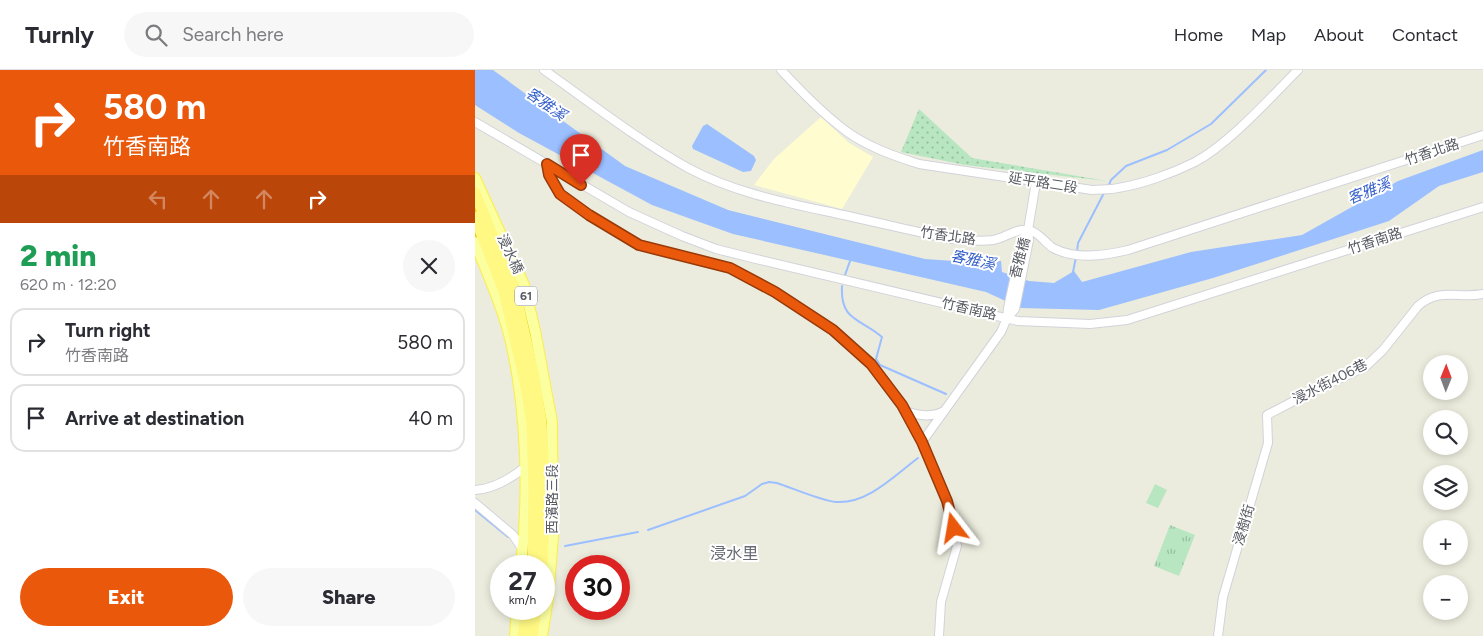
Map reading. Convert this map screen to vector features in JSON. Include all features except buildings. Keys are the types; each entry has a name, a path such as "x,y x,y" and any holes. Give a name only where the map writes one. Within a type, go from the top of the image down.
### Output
{"highway":[{"name":"浸水橋","path":"475,193 514,288 534,377 537,423"},
{"name":"浸水橋","path":"475,217 504,291 537,423"},
{"name":"61","path":"533,555 537,423"},
{"name":"61","path":"537,423 545,491 543,555"},
{"path":"523,636 525,620"},
{"path":"532,636 534,620"}],"main road":[{"name":"浸水橋","path":"475,178 524,285 535,331 537,423"},
{"name":"浸水橋","path":"475,242 496,296 537,423"},
{"name":"西濱路三段","path":"522,555 526,504 524,468 537,423"},
{"name":"西濱路三段","path":"537,423 553,536 548,598 542,636"},
{"path":"515,636 516,620"}],"street":[{"name":"竹香北路","path":"544,70 656,148 681,163 724,184 755,195 951,239 977,242 994,240 1020,230 1028,230 1039,234 1054,248 1068,254 1085,256 1113,254 1128,250 1483,135"},
{"name":"延平路二段","path":"781,70 801,91 846,131 892,155 919,164 1091,190 1119,188 1163,176 1195,161 1217,146 1245,122 1298,70"},
{"name":"竹香南路","path":"475,122 629,212 716,249 1018,321 1090,324 1127,320 1483,207"},
{"path":"547,164 549,175 560,194 589,215 639,245 730,268 775,292 833,330 871,364 905,411 922,442 947,501 957,546 941,602 939,636"},
{"path":"1028,230 1036,182"},
{"name":"香雅橋","path":"922,442 1001,332 1011,309 1028,230"},
{"name":"浸水街406巷","path":"1267,415 1315,390 1365,368 1389,343 1418,306 1431,297 1483,294"},
{"path":"905,411 916,415 936,415 944,411"},
{"name":"浸樹街","path":"1217,636 1223,597 1268,443 1267,415"},
{"path":"475,490 481,490 509,480 524,468"},
{"path":"475,503 513,535 523,550"}],"shaded area":[{"path":"821,117 849,143 873,157 842,209 754,185 774,159"}],"green space":[{"path":"919,109 972,158 1107,181 965,165 901,152"},
{"path":"1155,484 1167,490 1158,508 1146,503"},
{"path":"1170,525 1195,535 1179,576 1154,566"}],"water":[{"name":"客雅溪","path":"475,70 493,70 625,166 728,210 925,259 968,262 1001,261 1002,272 1029,281 1054,283 1074,271 1082,282 1191,252 1302,235 1398,181 1483,150 1483,172 1439,186 1389,221 1213,278 1099,310 1021,308 986,292 733,234 652,205 519,133 475,105"},
{"path":"707,124 754,156 756,160 751,171 743,172 693,149 692,146 703,126"}],"waterway":[{"path":"1108,187 1111,180 1126,166 1167,150 1211,124 1266,70"},
{"path":"1077,252 1078,243 1105,191"},
{"path":"1073,272 1076,257"},
{"path":"845,275 850,261"},
{"path":"842,286 842,297 848,313 882,337 876,359 880,365 946,394"},
{"path":"648,530 745,496 762,484 769,482 830,501 848,501 859,498 880,487 918,458"},
{"path":"475,510 508,537"},
{"path":"565,546 638,532"}],"district":[{"name":"浸水里","path":"734,553"}],"route":[{"path":"581,185 547,164 549,175 560,194 589,215 639,245 730,268 775,292 833,330 871,364 902,405 922,442 947,501 954,528"}]}
